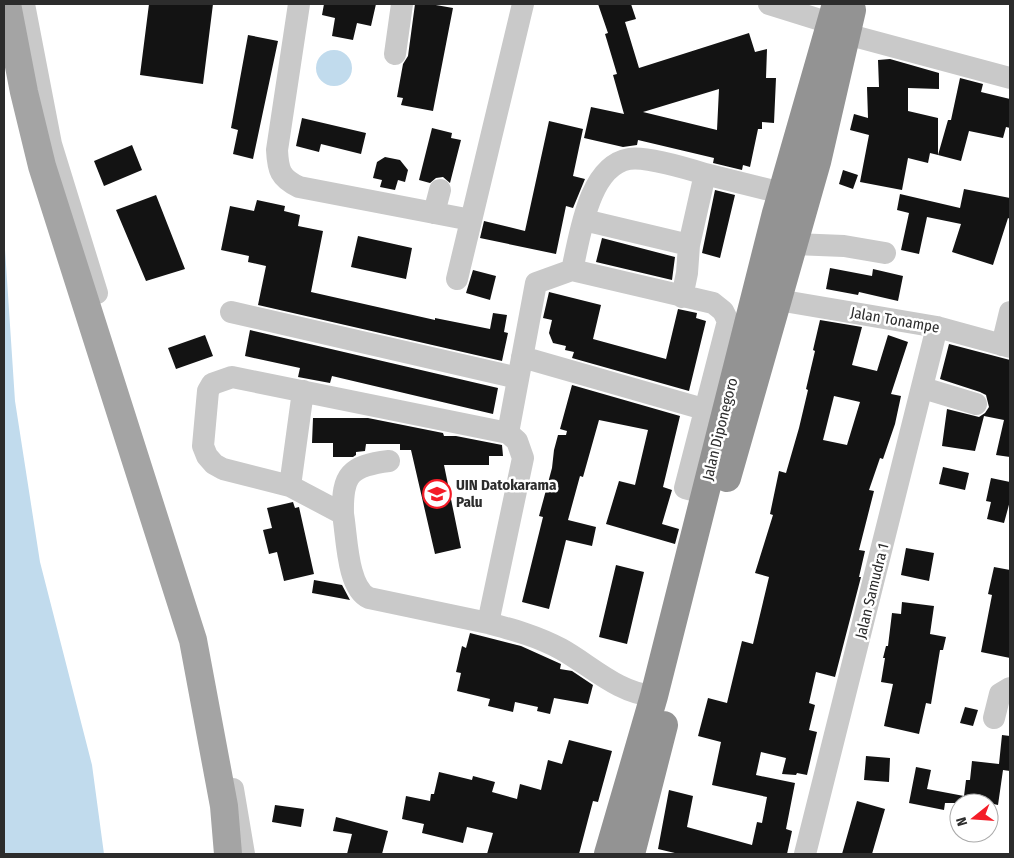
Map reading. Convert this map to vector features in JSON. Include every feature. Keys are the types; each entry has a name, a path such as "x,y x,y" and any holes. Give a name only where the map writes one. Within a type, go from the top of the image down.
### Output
{"highway":[{"name":"Jalan Diponegoro","path":"608,854 654,696 704,493 786,208 817,162 837,20 854,4"},
{"name":"Jalan Diponegoro","path":"631,854 732,459 794,244 786,208"}],"main road":[{"path":"7,4 24,92 42,166 193,640 224,806 228,854"}],"street":[{"path":"24,4 51,144 199,617 242,835 244,854"},
{"path":"299,4 276,150 278,166 286,181 299,187 471,220"},
{"path":"395,54 402,4"},
{"path":"769,4 837,20 1010,78"},
{"path":"457,280 519,5"},
{"path":"572,270 584,220 596,186 606,172 630,159 650,161 705,174 786,208"},
{"path":"682,297 687,273 689,245 705,174"},
{"path":"434,213 440,190"},
{"path":"584,220 689,245"},
{"path":"794,244 844,246 884,253"},
{"path":"508,433 534,287 539,282 572,270 713,303 723,311 728,321 707,410 685,488 704,493"},
{"name":"Jalan Tonampe","path":"778,300 938,327 1006,346"},
{"path":"231,312 520,367 707,410"},
{"path":"1006,346 1010,312"},
{"name":"Jalan Samudra 1","path":"805,854 938,327"},
{"path":"343,514 290,486 223,469 207,456 203,446 208,391 212,384 232,377 508,433 518,441 523,458 488,623"},
{"path":"923,388 976,404"},
{"path":"290,486 303,391"},
{"path":"389,462 363,464 356,468 345,485 342,495 343,514 353,576 356,585 364,596 532,634 563,650 605,679 654,696"},
{"path":"994,718 1000,694 1010,688"}],"water":[{"path":"334,50 341,51 347,55 351,61 351,75 347,81 341,85 334,86 327,85 321,81 317,75 316,68 317,61 321,55 327,51"},
{"path":"4,234 15,401 40,562 92,765 104,854 4,854"}],"building":[{"path":"149,4 213,4 203,84 140,75"},
{"path":"324,4 376,4 371,26 357,23 353,40 332,36 335,18 322,15"},
{"path":"415,4 430,4 453,8 433,111 401,105 403,98 397,97 403,64 408,56"},
{"path":"598,4 631,4 636,19 625,22 639,68 749,33 755,52 767,49 766,78 776,78 774,123 762,122 762,129 758,129 750,167 743,165 742,170 713,163 714,158 638,140 637,145 623,147 584,138 591,107 624,114 613,75 617,74 605,34 608,33","holes":["719,89 717,130 643,112"]},
{"path":"248,35 278,41 253,159 233,154 238,130 231,128"},
{"path":"890,59 939,73 939,89 908,88 908,111 938,118 938,155 930,153 928,163 908,158 902,190 860,182 869,135 850,130 854,114 868,118 867,87 879,87 878,60"},
{"path":"960,78 983,84 981,92 1010,99 1010,128 1006,127 1003,138 969,131 961,161 938,155 948,120 951,120"},
{"path":"302,118 366,133 361,154 321,144 319,152 296,146"},
{"path":"549,121 583,129 573,176 585,179 573,208 566,206 556,254 480,238 484,221 525,231"},
{"path":"432,128 452,133 451,138 461,140 450,183 443,177 436,178 430,183 419,180"},
{"path":"132,145 142,170 104,186 94,161"},
{"path":"385,157 400,160 408,170 405,182 398,180 395,190 380,187 382,180 373,178 377,162"},
{"path":"843,170 858,175 853,189 839,184"},
{"path":"964,189 1010,198 1010,219 1008,218 993,265 952,252 961,224 927,217 919,254 901,250 909,213 897,210 900,194 960,208"},
{"path":"715,190 735,195 720,258 702,253"},
{"path":"156,195 185,269 146,281 116,210"},
{"path":"257,200 285,206 284,211 300,215 298,226 323,231 311,292 435,320 435,318 490,329 493,313 507,315 504,332 508,333 502,361 258,305 266,266 248,262 249,256 221,250 230,206 254,211"},
{"path":"358,236 412,248 406,279 351,267"},
{"path":"602,238 675,257 672,280 596,262"},
{"path":"830,268 872,276 873,269 903,276 898,301 859,292 858,295 826,289"},
{"path":"473,270 496,276 490,300 466,293"},
{"path":"549,292 601,305 593,339 666,359 678,309 697,313 696,318 706,321 689,391 572,358 574,352 565,350 566,346 553,343 549,333 552,320 543,318"},
{"path":"820,320 862,327 852,365 877,371 888,335 908,342 891,394 901,396 895,424 883,459 880,458 869,490 874,491 859,550 865,551 859,577 861,577 835,677 816,672 809,703 815,705 809,730 817,732 807,775 797,773 796,775 782,774 786,758 761,752 756,775 795,783 786,829 792,831 787,854 679,854 658,849 669,790 693,796 687,827 752,845 757,822 762,823 767,797 712,785 721,742 698,736 708,698 727,703 742,641 753,644 769,577 755,573 773,515 770,514 779,471 786,473 799,428 815,351 813,350","holes":["834,396 860,402 847,445 823,440"]},
{"path":"250,330 498,388 493,414 332,376 330,383 298,377 300,368 245,356"},
{"path":"205,335 213,356 176,369 168,348"},
{"path":"949,344 1010,360 1010,457 996,455 1004,420 984,416 975,451 942,446 947,409 979,417 989,407 986,395 940,379"},
{"path":"572,385 680,416 663,487 672,490 662,524 679,529 675,544 606,524 619,481 635,485 648,430 599,420 583,477 580,476 568,520 596,527 592,546 566,540 549,609 522,602 543,517 539,516 552,468 554,450 558,435 566,435 567,431 560,429"},
{"path":"313,418 368,418 443,433 444,436 456,436 502,445 503,456 489,456 489,465 444,465 461,548 435,554 411,450 400,450 400,444 366,444 365,451 356,452 356,455 353,457 333,457 333,443 312,443"},
{"path":"943,467 969,473 965,490 939,484"},
{"path":"991,478 1010,482 1010,501 1004,523 987,519 991,502 986,501"},
{"path":"293,502 295,508 299,507 314,574 284,581 277,552 269,554 263,530 272,528 267,508"},
{"path":"906,548 934,553 929,581 901,575"},
{"path":"616,565 644,572 627,644 599,637"},
{"path":"994,567 1010,570 1010,658 981,652 992,595 988,594"},
{"path":"314,580 342,585 350,600 312,593"},
{"path":"902,602 934,606 930,634 946,637 943,650 940,650 931,704 926,703 919,734 884,726 893,684 881,682 885,658 883,658 886,646 888,646 892,613 901,614"},
{"path":"470,633 521,646 561,664 560,669 572,671 593,685 588,704 554,698 550,714 537,711 538,707 515,702 513,712 488,706 490,699 457,691 461,673 456,672 462,646 466,648"},
{"path":"965,707 978,710 973,726 960,723"},
{"path":"1002,735 1010,736 1010,771 1003,770 999,798 999,793 964,793 966,780 970,780 972,761 999,764"},
{"path":"569,740 612,751 598,802 593,801 579,854 487,854 493,833 467,827 463,843 422,833 424,824 402,819 406,796 430,801 431,794 434,794 439,772 472,780 473,776 495,782 492,792 517,799 520,784 541,790 548,760 562,764"},
{"path":"866,756 890,758 889,782 864,780"},
{"path":"916,767 931,770 927,789 949,793 949,803 945,803 944,810 909,803"},
{"path":"857,801 885,809 872,854 842,854"},
{"path":"275,805 304,809 301,827 272,822"},
{"path":"336,817 388,831 382,854 347,854 352,834 333,831"}],"place":[{"name":"UIN Datokarama Palu","path":"437,494"}]}
